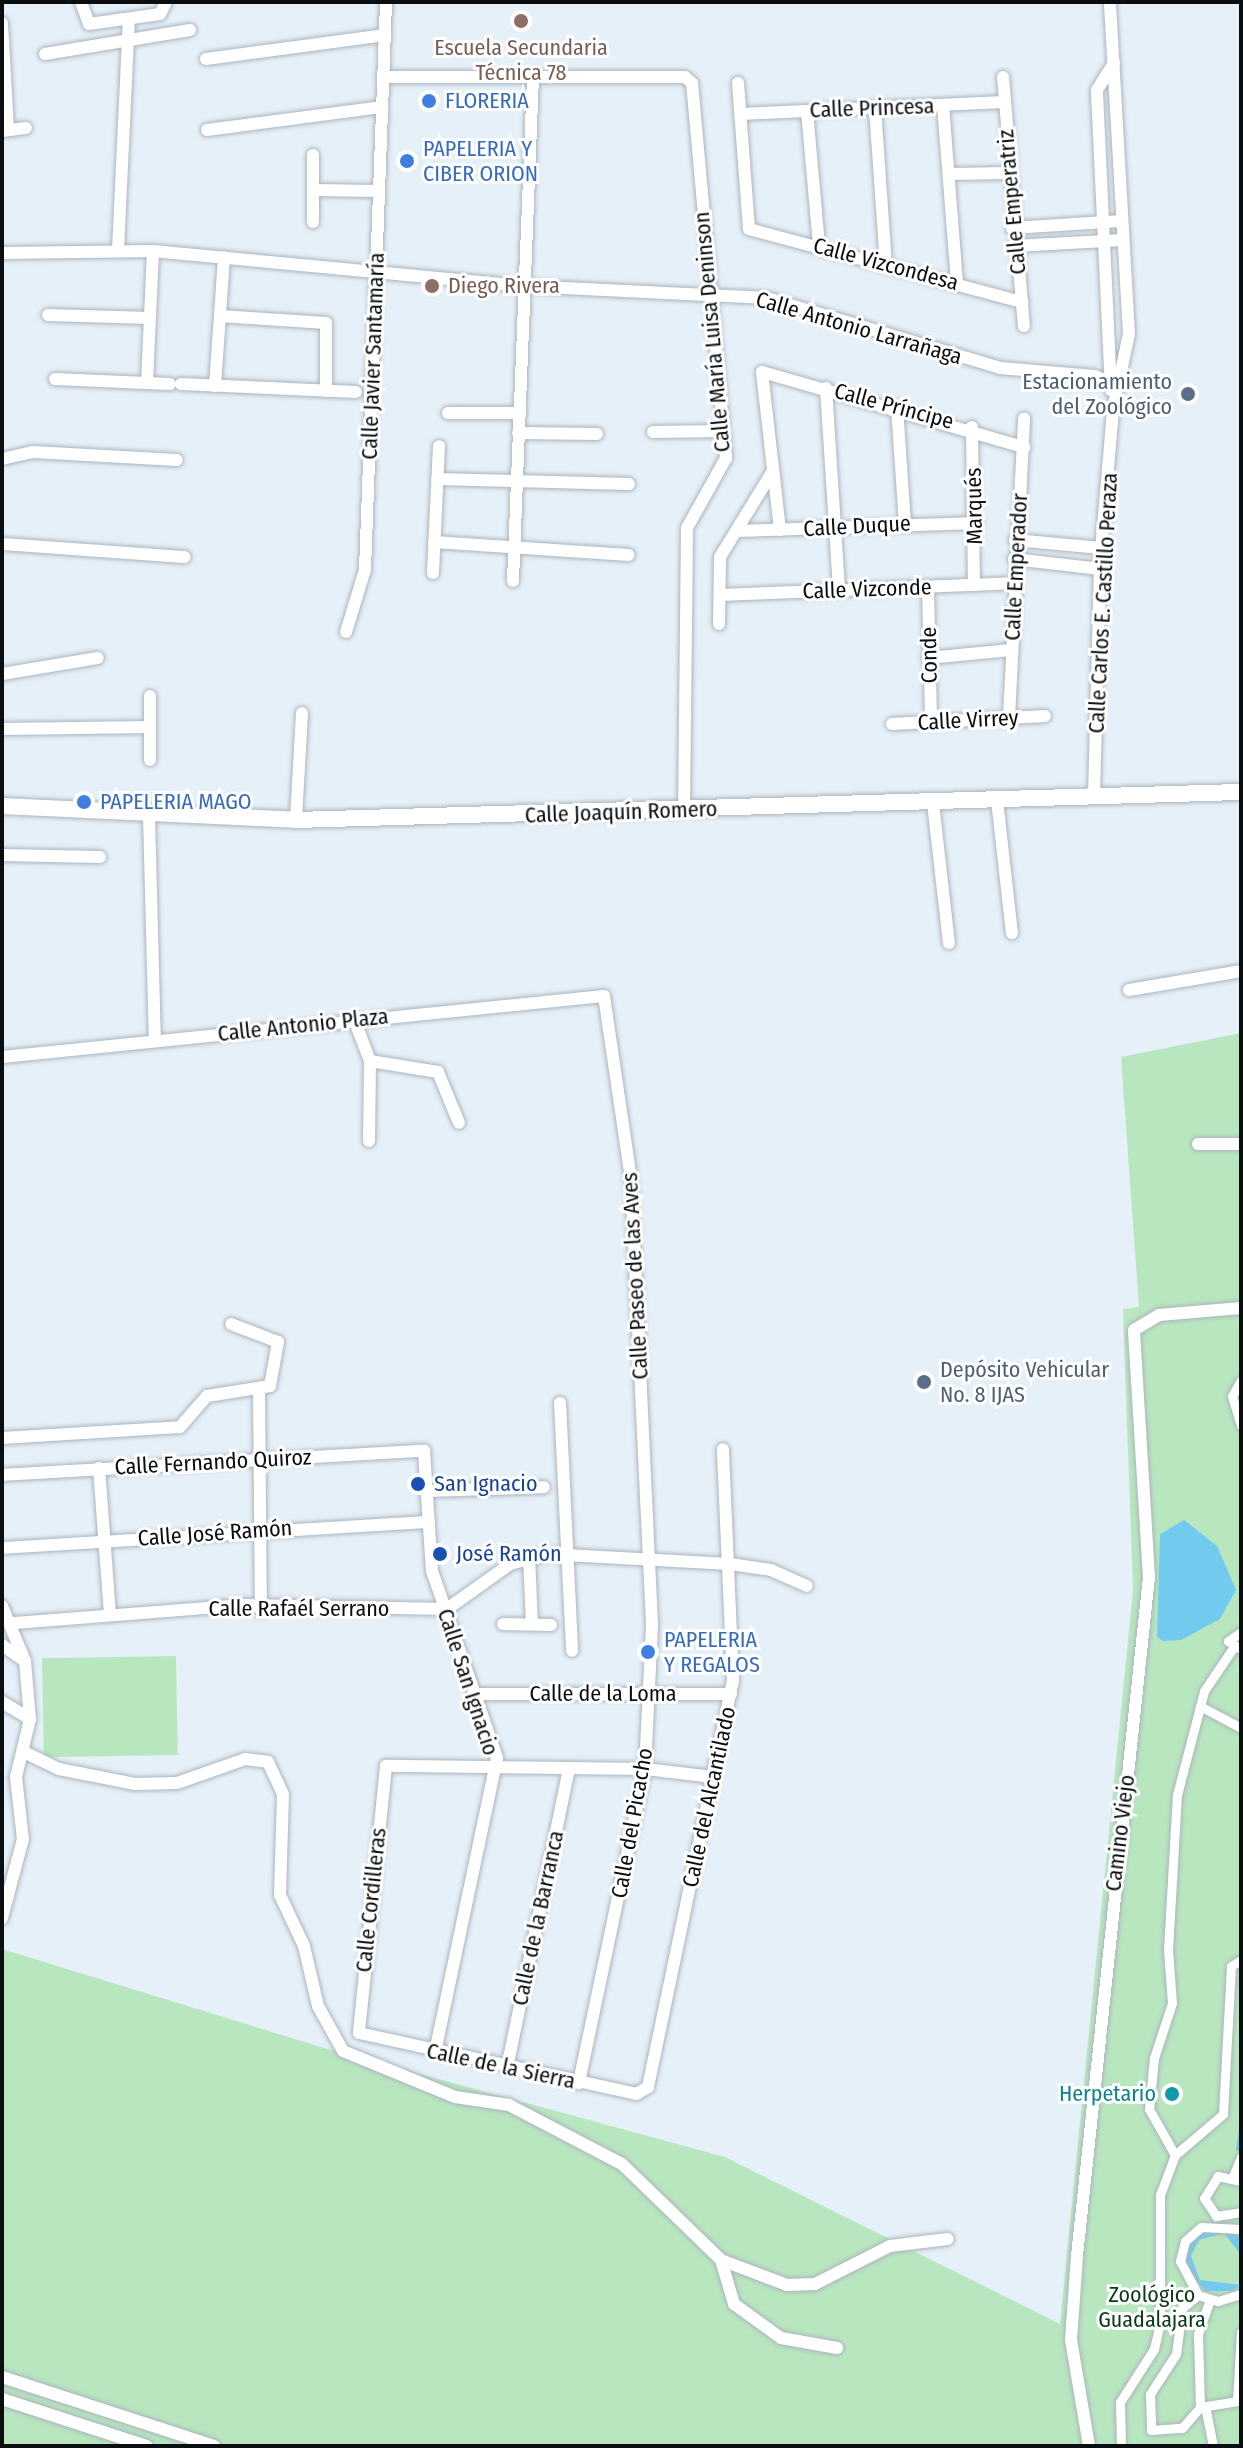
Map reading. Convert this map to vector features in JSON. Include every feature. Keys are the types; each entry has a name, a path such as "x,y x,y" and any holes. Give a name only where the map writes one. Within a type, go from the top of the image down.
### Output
{"street":[{"path":"81,2 85,24 160,14 166,2"},
{"name":"Calle Javier Santamaría","path":"346,632 365,570 386,2"},
{"name":"Calle Carlos E. Castillo Peraza","path":"1110,2 1129,334 1114,384"},
{"path":"118,250 129,19"},
{"path":"2,23 5,130 26,128"},
{"path":"45,54 190,30"},
{"path":"206,59 385,35"},
{"name":"Calle Carlos E. Castillo Peraza","path":"1094,796 1101,548 1114,384 1101,240 1097,90 1114,63"},
{"path":"383,77 533,77 513,581"},
{"name":"Calle María Luisa Deninson","path":"533,77 685,77 692,83 707,293 723,431 719,479 700,496 687,528 684,809"},
{"name":"Calle Emperatriz","path":"1003,77 1012,228 1024,326"},
{"path":"738,83 740,114"},
{"name":"Calle Princesa","path":"740,114 1004,102"},
{"path":"943,105 957,284"},
{"path":"207,130 382,107"},
{"path":"875,108 886,264"},
{"path":"807,111 819,245"},
{"name":"Calle Vizcondesa","path":"740,114 749,229 819,245 1022,302"},
{"path":"313,155 313,222"},
{"path":"949,174 1008,173"},
{"path":"313,190 379,191"},
{"path":"1012,228 1121,221"},
{"path":"1055,223 1056,241"},
{"path":"1014,246 1056,241 1123,240"},
{"path":"147,383 153,251"},
{"name":"Calle Antonio Larrañaga","path":"2,253 153,251 524,286 767,298 1000,368 1114,384"},
{"path":"215,386 224,257"},
{"path":"48,315 150,318"},
{"path":"220,316 326,323 326,391"},
{"name":"Calle Príncipe","path":"773,471 762,372 972,427 1024,447"},
{"path":"55,379 356,392"},
{"path":"826,388 839,590"},
{"path":"897,407 905,523"},
{"path":"448,413 519,413"},
{"name":"Calle Emperador","path":"1009,717 1014,559 1024,418"},
{"name":"Marqués","path":"972,427 977,523 974,585"},
{"path":"653,432 723,431"},
{"path":"518,433 597,434"},
{"path":"433,573 439,446"},
{"path":"2,459 33,452 177,460"},
{"path":"773,471 780,530"},
{"path":"719,624 720,557 773,471"},
{"path":"437,479 629,484"},
{"name":"Calle Duque","path":"737,531 977,523"},
{"path":"1015,540 1101,548"},
{"path":"434,542 629,555"},
{"path":"2,544 185,557"},
{"path":"1068,565 1070,545"},
{"path":"1014,559 1100,569"},
{"name":"Calle Vizconde","path":"720,595 1013,583"},
{"name":"Conde","path":"928,587 931,723"},
{"path":"928,658 1011,650"},
{"path":"2,674 98,658"},
{"path":"150,696 150,760"},
{"path":"296,820 302,713"},
{"name":"Calle Virrey","path":"892,724 1045,716"},
{"path":"2,729 150,727"},
{"name":"Calle Joaquín Romero","path":"2,806 149,816 296,820 1241,792"},
{"path":"997,800 1012,933"},
{"path":"933,803 949,943"},
{"path":"149,816 155,1040"},
{"path":"2,855 100,857"},
{"path":"1129,990 1241,971"},
{"name":"Calle Antonio Plaza","path":"2,1057 604,996"},
{"name":"Calle Paseo de las Aves","path":"604,996 631,1179 649,1559"},
{"path":"354,1019 370,1061 369,1141"},
{"path":"370,1061 438,1072 459,1123"},
{"path":"1198,1144 1241,1144"},
{"name":"Camino Viejo","path":"1089,2446 1071,2340 1149,1577 1134,1330 1159,1315 1241,1308"},
{"path":"2,1438 180,1427 207,1396 259,1391 276,1380 278,1342 231,1324"},
{"path":"1241,1380 1232,1396 1241,1426"},
{"path":"259,1391 261,1611"},
{"path":"560,1403 572,1651"},
{"name":"Calle del Alcantilado","path":"644,2092 731,1694 730,1564 723,1449"},
{"name":"Calle Fernando Quiroz","path":"2,1475 424,1451"},
{"name":"Calle San Ignacio","path":"424,1451 432,1571 476,1694 495,1765 435,2052"},
{"path":"99,1468 110,1613"},
{"path":"426,1491 544,1487"},
{"name":"Calle José Ramón","path":"2,1548 260,1529 428,1522"},
{"path":"447,1609 529,1556 567,1554 730,1564 771,1570 807,1586"},
{"path":"529,1556 532,1624"},
{"name":"Calle del Picacho","path":"579,2083 645,1769 650,1694 649,1559"},
{"name":"Calle Rafaél Serrano","path":"15,1623 110,1613 242,1605 261,1611 447,1609"},
{"path":"2,1606 15,1623 25,1661 30,1719 16,1777 25,1820 15,1876 2,1918"},
{"path":"503,1624 551,1625"},
{"path":"1175,2155 1154,2127 1149,2098 1172,2003 1168,1950 1177,1795 1200,1706 1237,1649 1230,1635 1241,1631"},
{"path":"2,1645 25,1661"},
{"name":"Calle de la Loma","path":"476,1694 731,1694"},
{"path":"2,1702 30,1719"},
{"path":"1200,1706 1241,1728"},
{"path":"24,1752 59,1769 135,1784 177,1783 245,1759 268,1762 283,1794 280,1895 304,1946 318,2006 343,2051 432,2089 509,2105 559,2127 647,2183 721,2260 787,2285 815,2284 890,2246 948,2239"},
{"path":"495,1765 645,1769 713,1777"},
{"name":"Calle Cordilleras","path":"359,2033 386,1766 495,1765"},
{"name":"Calle de la Barranca","path":"507,2068 569,1769"},
{"path":"2,1881 15,1876"},
{"path":"1121,2446 1120,2402 1154,2349 1160,2322 1158,2218 1175,2155 1223,2114 1231,1966 1241,1960"},
{"name":"Calle de la Sierra","path":"359,2033 579,2083 644,2092"},
{"path":"1241,2157 1237,2178 1218,2176 1204,2191 1210,2212 1241,2229"},
{"path":"1241,2212 1201,2227 1182,2247 1182,2276 1198,2295 1210,2300 1241,2294"},
{"path":"721,2260 734,2304 781,2338 837,2348"},
{"path":"1198,2295 1182,2308 1176,2354 1150,2394 1151,2430 1193,2424 1202,2406"},
{"path":"1210,2300 1198,2334 1202,2406 1213,2446"},
{"path":"1202,2406 1240,2397 1241,2332"},
{"path":"2,2377 214,2446"},
{"path":"34,2409 40,2390"},
{"path":"2,2399 147,2446"}],"green space":[{"name":"Zoológico Guadalajara","path":"1241,1033 1241,2446 2,2446 2,1949 324,2048 725,2157 1060,2324 1133,1590 1123,1309 1139,1307 1121,1057"},
{"path":"176,1656 178,1755 44,1757 42,1658"}],"water":[{"path":"1184,1520 1217,1546 1236,1590 1220,1619 1181,1640 1163,1641 1157,1637 1160,1534"},
{"path":"1205,2229 1241,2236 1241,2255 1224,2233 1199,2240 1191,2256 1200,2280 1241,2285 1232,2291 1205,2291 1184,2265 1189,2243"}],"waterway":[{"path":"1237,2149 1241,2124"}],"place":[{"name":"Escuela Secundaria Técnica 78","path":"521,21"},
{"name":"FLORERIA","path":"429,101"},
{"name":"PAPELERIA Y CIBER ORION","path":"407,161"},
{"name":"Diego Rivera","path":"432,286"},
{"name":"Estacionamiento del Zoológico","path":"1188,394"},
{"name":"PAPELERIA MAGO","path":"84,802"},
{"name":"Depósito Vehicular No. 8 IJAS","path":"924,1382"},
{"name":"San Ignacio","path":"418,1484"},
{"name":"José Ramón","path":"440,1554"},
{"name":"PAPELERIA Y REGALOS","path":"648,1652"},
{"name":"Herpetario","path":"1172,2094"}]}
